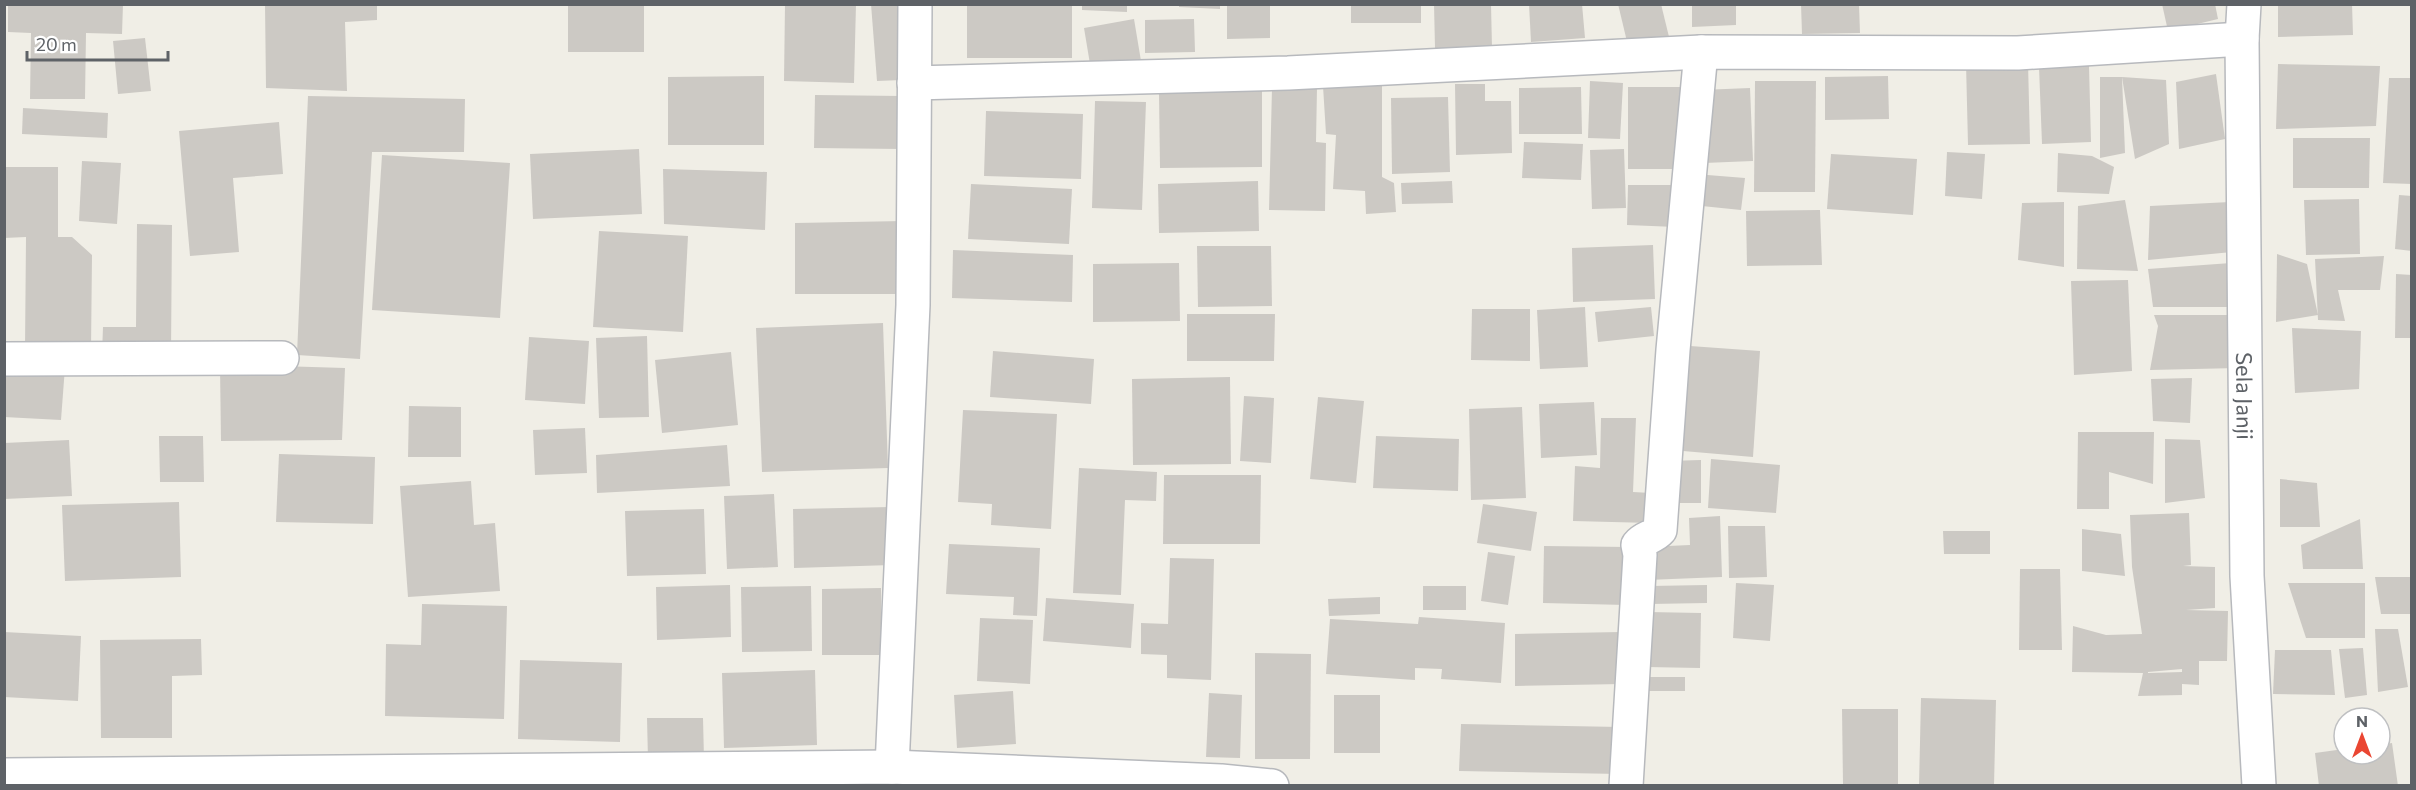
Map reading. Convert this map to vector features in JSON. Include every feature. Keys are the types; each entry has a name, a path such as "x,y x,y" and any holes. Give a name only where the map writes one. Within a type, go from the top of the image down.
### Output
{"street":[{"path":"892,767 913,305 915,4"},
{"name":"Sela Janji","path":"2244,4 2242,39 2247,576 2259,786"},
{"path":"914,83 1288,74 1701,52 2018,53 2242,39"},
{"path":"1626,786 1640,555 1638,545 1642,540 1654,537 1660,530 1673,350 1701,52"},
{"path":"4,359 282,358"},
{"path":"4,775 499,779 892,767 1221,781 1272,786"}],"building":[{"path":"8,4 123,4 122,34 86,33 85,99 30,99 31,33 8,32"},
{"path":"265,4 377,4 377,20 345,22 347,91 266,88"},
{"path":"568,4 644,4 644,52 568,52"},
{"path":"785,4 856,4 854,83 784,81"},
{"path":"871,4 898,4 902,80 877,81"},
{"path":"967,4 1072,4 1072,58 967,58"},
{"path":"1082,4 1127,4 1127,12 1082,10"},
{"path":"1179,4 1220,4 1220,9 1179,7"},
{"path":"1227,4 1270,4 1270,38 1227,39"},
{"path":"1351,4 1421,4 1421,23 1351,23"},
{"path":"1434,4 1491,4 1492,48 1435,48"},
{"path":"1529,4 1582,4 1585,38 1531,42"},
{"path":"1618,4 1661,4 1670,41 1629,50"},
{"path":"1692,4 1736,4 1736,25 1692,27"},
{"path":"1801,4 1859,4 1860,33 1802,34"},
{"path":"2162,4 2215,4 2218,19 2168,31"},
{"path":"2278,4 2352,4 2353,35 2278,37"},
{"path":"1134,19 1141,61 1091,70 1084,28"},
{"path":"1194,19 1195,52 1145,53 1145,20"},
{"path":"145,38 151,91 118,94 113,41"},
{"path":"2028,62 2030,144 1968,145 1966,63"},
{"path":"2278,64 2380,66 2376,126 2276,129"},
{"path":"2089,66 2091,142 2042,144 2039,67"},
{"path":"2216,74 2225,139 2179,149 2176,82"},
{"path":"764,76 764,145 668,145 668,77"},
{"path":"1888,76 1889,119 1825,120 1825,77"},
{"path":"2100,77 2122,77 2125,153 2100,158"},
{"path":"2122,77 2166,80 2169,144 2135,159"},
{"path":"2389,78 2412,78 2412,184 2383,183"},
{"path":"1590,81 1623,83 1620,139 1588,138"},
{"path":"1755,81 1816,81 1815,192 1754,192"},
{"path":"1455,84 1485,84 1485,101 1511,101 1512,153 1456,155"},
{"path":"1382,85 1382,177 1394,183 1396,212 1366,214 1365,191 1333,189 1336,135 1326,134 1323,86"},
{"path":"1581,87 1582,134 1519,134 1519,88"},
{"path":"1628,87 1682,87 1682,169 1628,169"},
{"path":"1272,88 1317,88 1316,142 1326,143 1325,211 1269,210"},
{"path":"1750,88 1753,161 1704,163 1701,90"},
{"path":"1262,91 1262,167 1160,168 1159,93"},
{"path":"815,95 902,96 901,149 814,148"},
{"path":"308,96 465,99 464,152 372,152 360,359 297,355"},
{"path":"1448,97 1450,172 1392,174 1391,98"},
{"path":"1095,101 1146,102 1142,210 1092,208"},
{"path":"23,108 108,113 107,138 22,134"},
{"path":"986,111 1083,114 1081,179 984,176"},
{"path":"279,122 283,174 233,178 239,252 190,256 179,131"},
{"path":"2293,138 2370,138 2369,188 2293,188"},
{"path":"1524,142 1583,144 1581,180 1522,178"},
{"path":"639,149 642,214 533,219 530,154"},
{"path":"1624,149 1626,208 1592,209 1590,150"},
{"path":"1947,152 1985,154 1982,199 1945,196"},
{"path":"2058,153 2092,156 2114,167 2109,194 2057,192"},
{"path":"1831,154 1917,159 1913,215 1827,209"},
{"path":"382,155 510,163 500,318 372,310"},
{"path":"82,161 121,163 117,224 79,221"},
{"path":"4,167 58,167 58,237 72,237 92,255 91,350 25,350 26,237 4,238"},
{"path":"663,169 767,172 765,230 664,224"},
{"path":"1695,174 1745,178 1741,210 1692,205"},
{"path":"1258,181 1259,231 1159,233 1158,184"},
{"path":"1452,181 1453,203 1402,204 1401,183"},
{"path":"971,184 1072,189 1069,244 968,239"},
{"path":"1628,185 1677,185 1676,227 1627,225"},
{"path":"2399,195 2412,196 2412,251 2395,249"},
{"path":"2359,199 2360,254 2306,255 2304,200"},
{"path":"2125,200 2138,271 2077,269 2078,206"},
{"path":"2064,202 2064,267 2018,260 2022,203"},
{"path":"2230,202 2232,252 2148,260 2150,206"},
{"path":"1820,210 1822,265 1747,266 1746,211"},
{"path":"904,221 904,294 795,294 795,223"},
{"path":"137,224 172,225 171,355 102,354 103,327 136,327"},
{"path":"599,231 688,236 683,332 593,327"},
{"path":"1653,245 1655,299 1573,302 1572,248"},
{"path":"1197,246 1271,246 1272,306 1198,307"},
{"path":"953,250 1073,255 1072,302 952,298"},
{"path":"2277,254 2307,264 2318,315 2276,322"},
{"path":"2384,256 2380,290 2338,290 2345,321 2318,320 2315,259"},
{"path":"1179,263 1180,321 1093,322 1093,264"},
{"path":"2231,263 2232,307 2153,307 2148,269"},
{"path":"2396,274 2412,275 2412,338 2395,338"},
{"path":"2128,280 2132,371 2074,375 2071,281"},
{"path":"1585,307 1588,367 1540,369 1537,310"},
{"path":"1651,307 1654,336 1598,342 1595,312"},
{"path":"1472,309 1530,309 1530,361 1471,360"},
{"path":"1187,314 1275,314 1274,361 1187,361"},
{"path":"2154,315 2233,315 2238,368 2150,370 2158,326"},
{"path":"883,323 888,468 762,472 756,328"},
{"path":"2292,328 2361,331 2359,389 2295,393"},
{"path":"647,336 649,417 599,418 596,338"},
{"path":"529,337 589,341 585,404 525,400"},
{"path":"1690,346 1760,351 1753,457 1683,451"},
{"path":"993,351 1094,359 1091,404 990,397"},
{"path":"731,352 738,425 662,433 655,360"},
{"path":"4,364 65,367 61,420 4,417"},
{"path":"220,367 345,368 342,440 221,441"},
{"path":"1230,377 1231,464 1133,465 1132,379"},
{"path":"2192,378 2190,423 2153,421 2151,379"},
{"path":"1244,396 1274,398 1271,463 1240,461"},
{"path":"1318,397 1364,401 1356,483 1310,479"},
{"path":"1594,402 1597,455 1541,458 1539,404"},
{"path":"409,406 461,407 461,457 408,457"},
{"path":"1522,407 1526,498 1471,500 1469,409"},
{"path":"963,410 1057,414 1051,529 991,525 992,504 958,502"},
{"path":"1601,418 1636,418 1633,492 1651,493 1651,523 1573,521 1575,466 1600,468"},
{"path":"585,428 587,473 535,475 533,430"},
{"path":"2078,432 2154,432 2153,484 2109,472 2109,509 2077,509"},
{"path":"159,436 203,436 204,482 160,482"},
{"path":"1376,436 1459,439 1458,491 1373,488"},
{"path":"2165,439 2200,440 2205,498 2165,503"},
{"path":"69,440 72,496 4,499 4,443"},
{"path":"727,445 730,486 597,493 596,455"},
{"path":"279,454 375,457 373,524 276,522"},
{"path":"1711,459 1780,465 1776,513 1708,508"},
{"path":"1701,460 1701,503 1668,503 1668,461"},
{"path":"1079,468 1157,472 1156,501 1125,500 1121,595 1073,593"},
{"path":"1164,475 1261,475 1260,544 1163,544"},
{"path":"2280,479 2317,483 2320,527 2280,527"},
{"path":"471,481 474,525 495,523 500,591 408,597 400,486"},
{"path":"774,494 778,567 727,569 724,496"},
{"path":"179,502 181,577 65,581 62,505"},
{"path":"1483,504 1537,512 1531,551 1477,543"},
{"path":"891,507 892,565 794,568 793,509"},
{"path":"704,509 706,574 627,576 625,511"},
{"path":"2189,513 2191,565 2183,566 2215,567 2215,608 2186,610 2228,611 2227,661 2199,661 2199,685 2182,684 2182,695 2138,696 2143,673 2072,672 2073,626 2106,635 2142,634 2132,567 2130,515","holes":["2182,669 2182,672 2148,673"]},
{"path":"1720,516 1722,577 1647,580 1646,547 1690,545 1689,518"},
{"path":"2360,519 2363,569 2303,569 2301,545"},
{"path":"1728,526 1765,526 1767,577 1729,578"},
{"path":"2082,529 2121,534 2125,576 2082,571"},
{"path":"1943,531 1990,531 1990,554 1944,554"},
{"path":"949,544 1040,548 1037,616 1013,615 1014,597 946,594"},
{"path":"1544,546 1628,547 1626,605 1543,603"},
{"path":"1488,552 1515,556 1508,605 1481,601"},
{"path":"1170,558 1214,559 1211,680 1167,678 1167,655 1141,654 1141,623 1168,624"},
{"path":"2020,569 2060,569 2062,650 2019,650"},
{"path":"2375,577 2412,577 2412,614 2381,614"},
{"path":"1736,583 1774,585 1770,641 1733,638"},
{"path":"2288,583 2365,583 2365,638 2306,638"},
{"path":"730,585 731,637 657,640 656,587"},
{"path":"1707,585 1707,603 1650,604 1650,586"},
{"path":"811,586 812,651 742,652 741,587"},
{"path":"1423,586 1466,586 1466,610 1423,610"},
{"path":"881,588 881,655 822,655 822,589"},
{"path":"1380,597 1380,614 1329,616 1328,599"},
{"path":"1046,598 1134,604 1131,648 1043,641"},
{"path":"422,604 507,606 504,719 385,716 386,644 421,645"},
{"path":"1648,612 1701,613 1700,668 1647,667"},
{"path":"1419,617 1505,623 1501,683 1441,679 1442,669 1415,668 1415,680 1326,674 1330,619 1418,624"},
{"path":"980,618 1033,620 1030,684 977,681"},
{"path":"2375,629 2398,629 2408,687 2378,692"},
{"path":"4,632 81,636 78,701 4,697"},
{"path":"1621,632 1622,684 1515,686 1515,634"},
{"path":"201,639 202,675 172,676 172,738 101,738 100,640"},
{"path":"2363,648 2367,695 2345,698 2339,649"},
{"path":"2275,650 2331,650 2335,695 2273,694"},
{"path":"1255,653 1311,654 1310,759 1255,759"},
{"path":"520,660 622,663 620,742 518,739"},
{"path":"815,670 817,745 724,748 722,673"},
{"path":"1645,677 1685,677 1685,691 1645,691"},
{"path":"1013,691 1016,744 957,748 954,695"},
{"path":"1209,693 1242,695 1240,758 1206,757"},
{"path":"1334,695 1380,695 1380,753 1334,753"},
{"path":"1921,698 1996,700 1994,786 1919,786"},
{"path":"1842,709 1898,709 1898,784 1843,784"},
{"path":"647,718 703,718 704,759 648,760"},
{"path":"1461,724 1621,727 1620,774 1459,771"},
{"path":"2392,743 2398,786 2319,786 2315,753 2332,751 2332,766 2392,766"}]}
